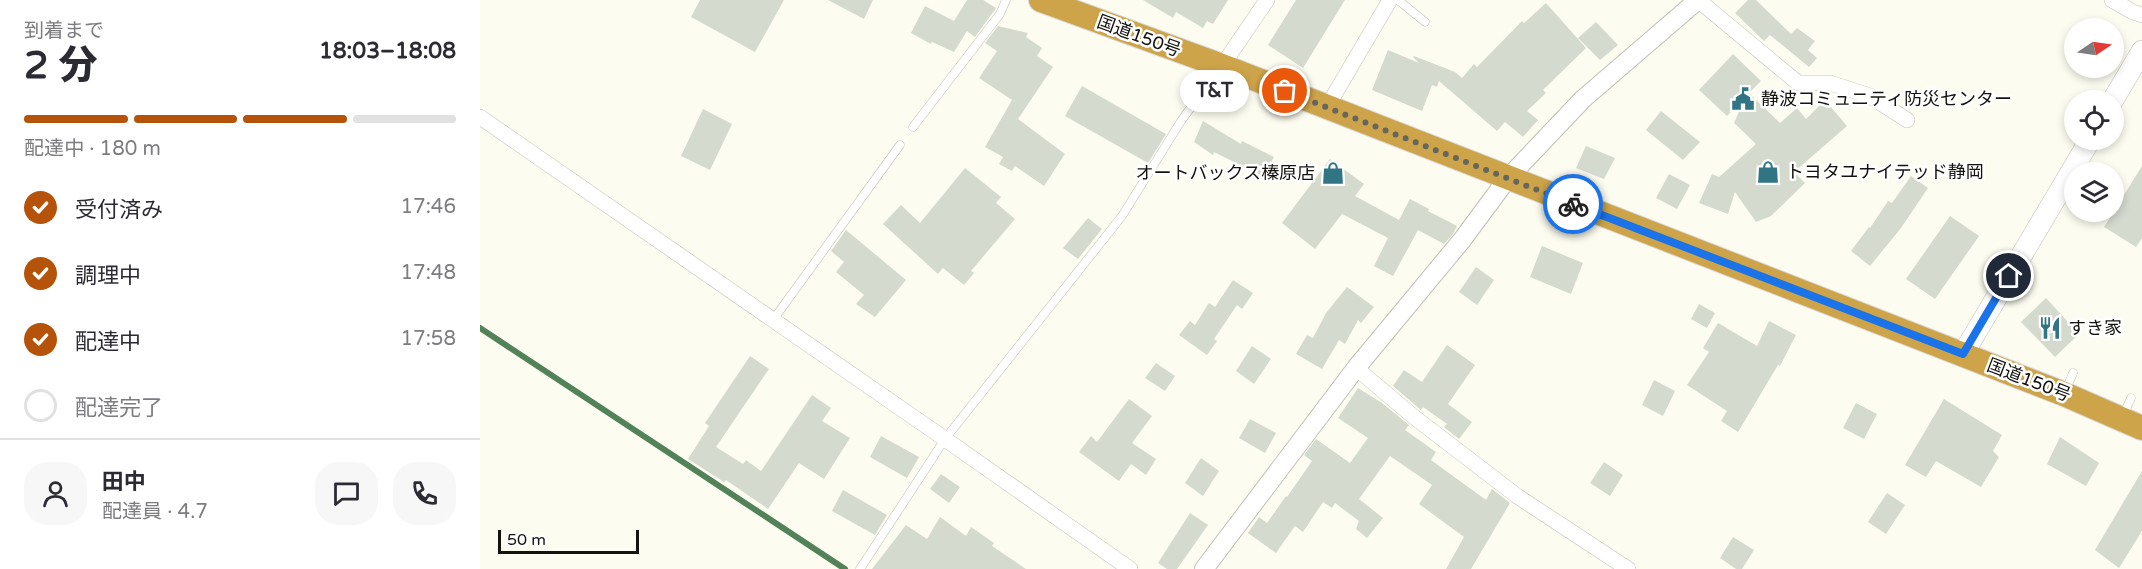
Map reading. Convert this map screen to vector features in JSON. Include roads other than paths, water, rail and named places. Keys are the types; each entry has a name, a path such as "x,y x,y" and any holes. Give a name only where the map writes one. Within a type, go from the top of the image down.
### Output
{"highway":[{"name":"国道150号","path":"1041,0 1222,66 1963,354 2069,383 2132,415"}],"main road":[{"path":"2118,90 2142,51"},
{"path":"1963,354 2084,150"}],"street":[{"path":"1222,66 1267,0"},
{"path":"1327,107 1390,0"},
{"path":"1204,569 1356,368 1462,240 1508,178 1583,99 1698,0 1798,83 1830,83 1870,96 1907,120"},
{"path":"2112,0 2142,15"},
{"path":"480,117 1130,569"},
{"path":"1356,368 1414,417 1517,496 1628,569"}],"lane":[{"path":"913,127 1000,14 1006,0"},
{"path":"1398,0 1425,22"},
{"path":"860,569 945,439 1122,216 1181,121 1222,66"},
{"path":"773,320 900,145"}],"waterway":[{"path":"480,328 845,569"}],"place":[{"name":"T&T","path":"1285,91"},
{"name":"静波コミュニティ防災センター","path":"1743,99"},
{"name":"トヨタユナイテッド静岡","path":"1768,172"},
{"name":"オートバックス榛原店","path":"1333,173"},
{"name":"すき家","path":"2050,328"}]}
